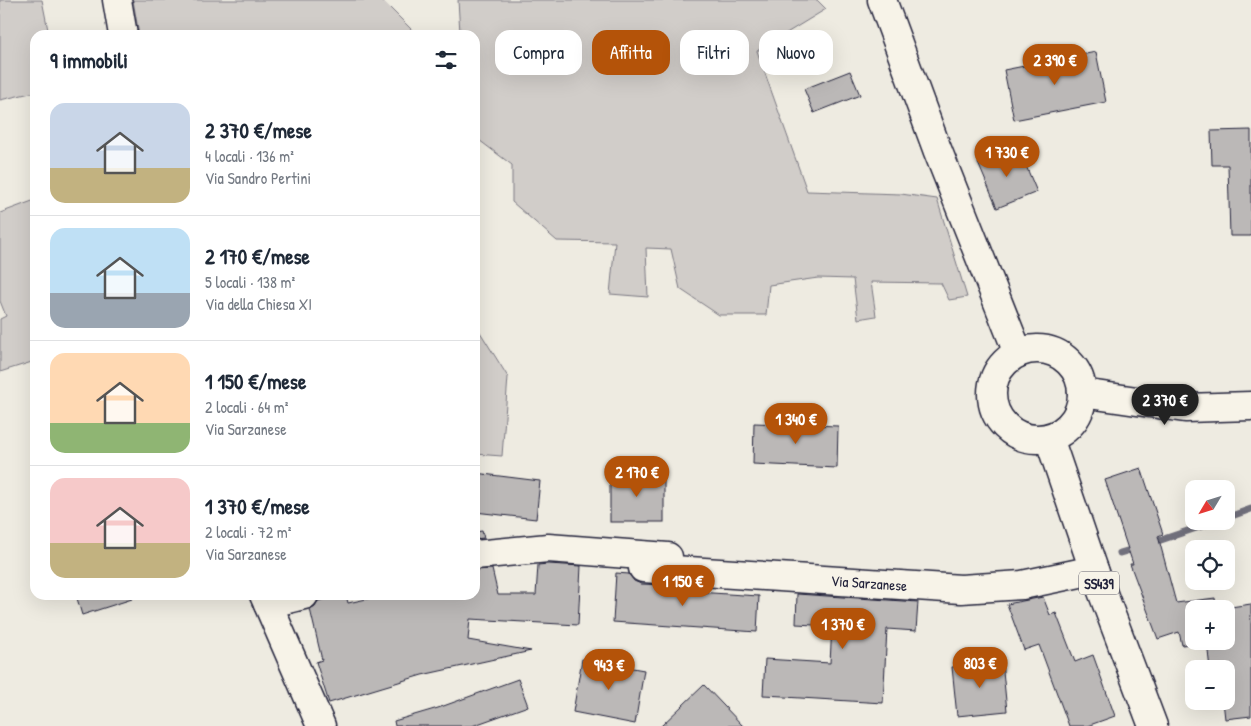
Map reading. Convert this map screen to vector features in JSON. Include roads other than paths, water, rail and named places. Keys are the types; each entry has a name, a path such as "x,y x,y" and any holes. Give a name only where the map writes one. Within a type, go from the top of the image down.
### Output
{"street":[{"path":"116,0 122,30"},
{"path":"882,0 937,149 1018,353"},
{"path":"1032,349 1047,350 1061,356 1072,366 1080,378 1082,393 1080,408 1074,421 1063,432 1050,438 1035,440 1020,437 1008,429 998,418 992,403 992,388 996,374 1005,361 1018,353 1032,349"},
{"path":"1082,393 1184,408 1251,406"},
{"name":"SS439","path":"1050,438 1094,570 1153,726"},
{"path":"480,555 548,548 674,557"},
{"name":"Via Sarzanese","path":"643,568 961,589 1022,585 1094,570"},
{"path":"266,600 322,726"}],"waterway":[{"path":"1235,515 1251,509"},
{"path":"1152,543 1190,530"},
{"path":"1120,553 1137,548"}]}
